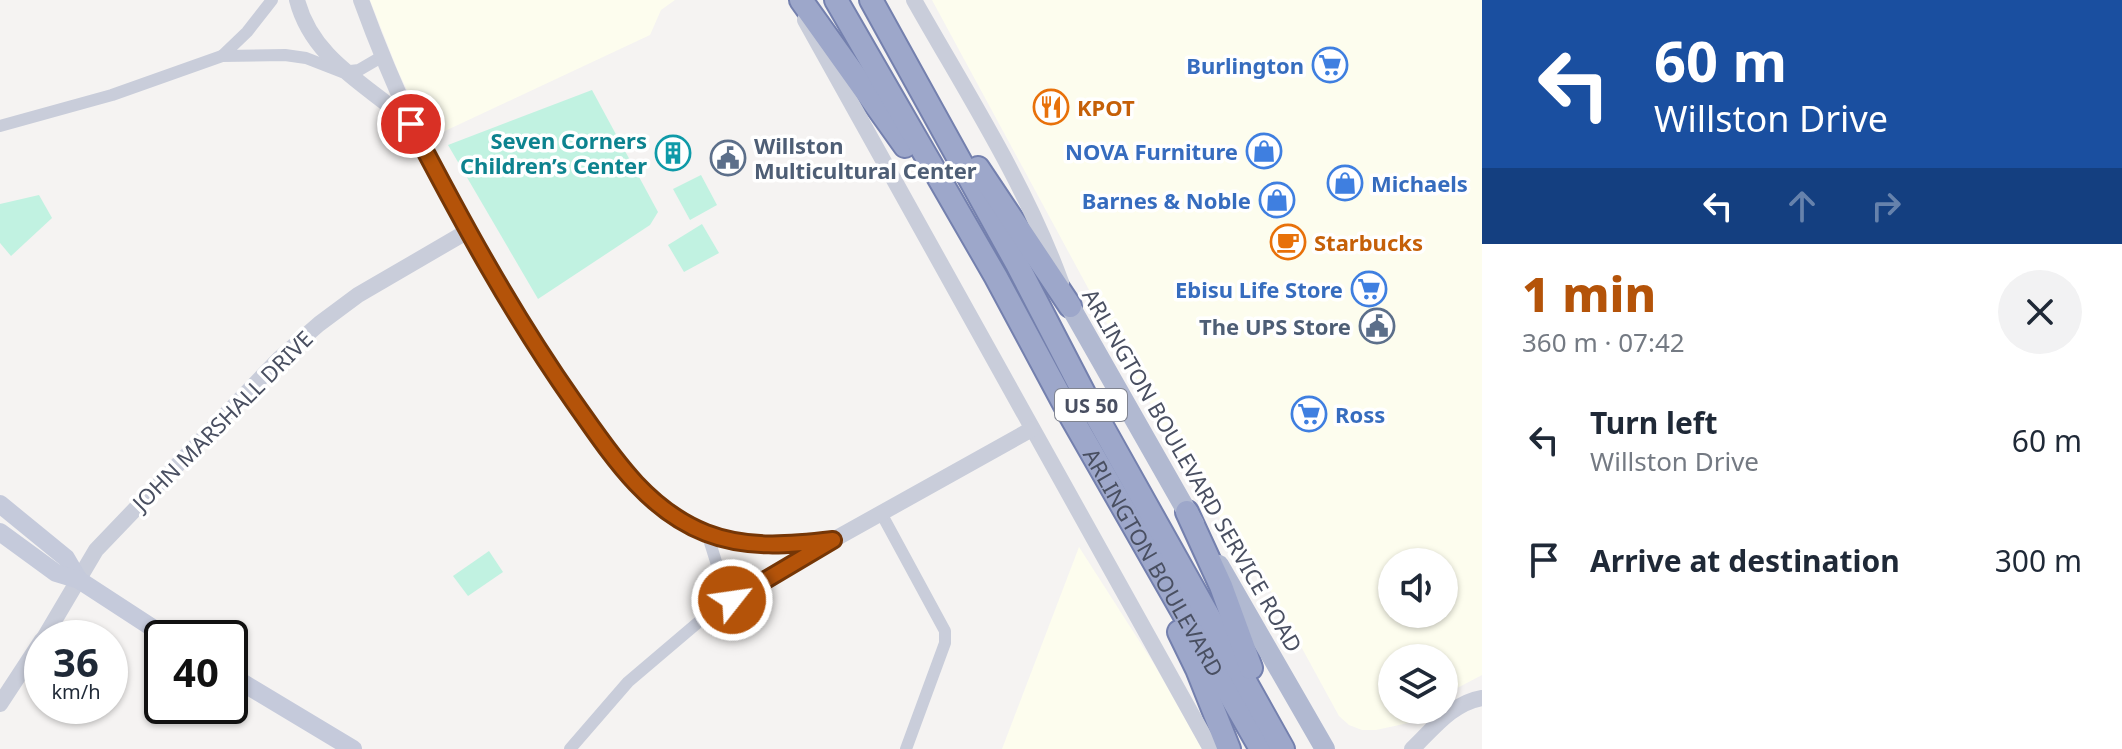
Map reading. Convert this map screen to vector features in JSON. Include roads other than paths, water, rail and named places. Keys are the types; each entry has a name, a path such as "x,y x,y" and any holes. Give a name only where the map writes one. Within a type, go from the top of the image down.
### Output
{"highway":[{"path":"801,0 996,277"},
{"name":"ARLINGTON BOULEVARD","path":"836,0 996,277 1069,413 1261,749"},
{"name":"ARLINGTON BOULEVARD","path":"871,0 1017,264 1096,415 1278,739"},
{"path":"904,59 1012,215 1070,306"},
{"path":"1069,413 1197,669 1229,749"},
{"path":"1187,512 1221,586 1278,739"}],"main road":[{"name":"ARLINGTON BOULEVARD SERVICE ROAD","path":"1070,306 1325,749"},
{"path":"0,504 66,558 79,580"},
{"path":"0,532 56,573 79,580 144,622"},
{"path":"248,686 353,749"}],"street":[{"path":"222,56 247,32 272,0"},
{"path":"297,0 309,33 342,72"},
{"path":"361,0 411,124 468,231 526,331 625,473 664,509 707,533 737,542 769,545 833,540"},
{"path":"793,0 1211,749"},
{"name":"ARLINGTON BOULEVARD SERVICE ROAD","path":"914,0 1046,241 1070,306"},
{"path":"0,126 112,95 222,56 285,55 306,58 342,72 377,94 411,124"},
{"path":"342,72 359,70 383,56"},
{"name":"JOHN MARSHALL DRIVE","path":"55,620 96,550 279,359 358,295 468,231"},
{"path":"570,749 628,682 708,614 1032,429"},
{"path":"881,513 945,631 945,643 906,749"},
{"path":"707,533 718,568 708,614"},
{"name":"JOHN MARSHALL DRIVE","path":"0,704 24,668"},
{"path":"1412,749 1451,711 1471,700 1482,698"}],"place":[{"name":"Burlington","path":"1330,65"},
{"name":"KPOT","path":"1051,107"},
{"name":"NOVA Furniture","path":"1264,151"},
{"name":"Seven Corners Children’s Center","path":"673,153"},
{"name":"Willston Multicultural Center","path":"728,158"},
{"name":"Michaels","path":"1345,183"},
{"name":"Barnes & Noble","path":"1277,200"},
{"name":"Starbucks","path":"1288,242"},
{"name":"Ebisu Life Store","path":"1369,289"},
{"name":"The UPS Store","path":"1377,326"},
{"name":"Ross","path":"1309,414"}]}
